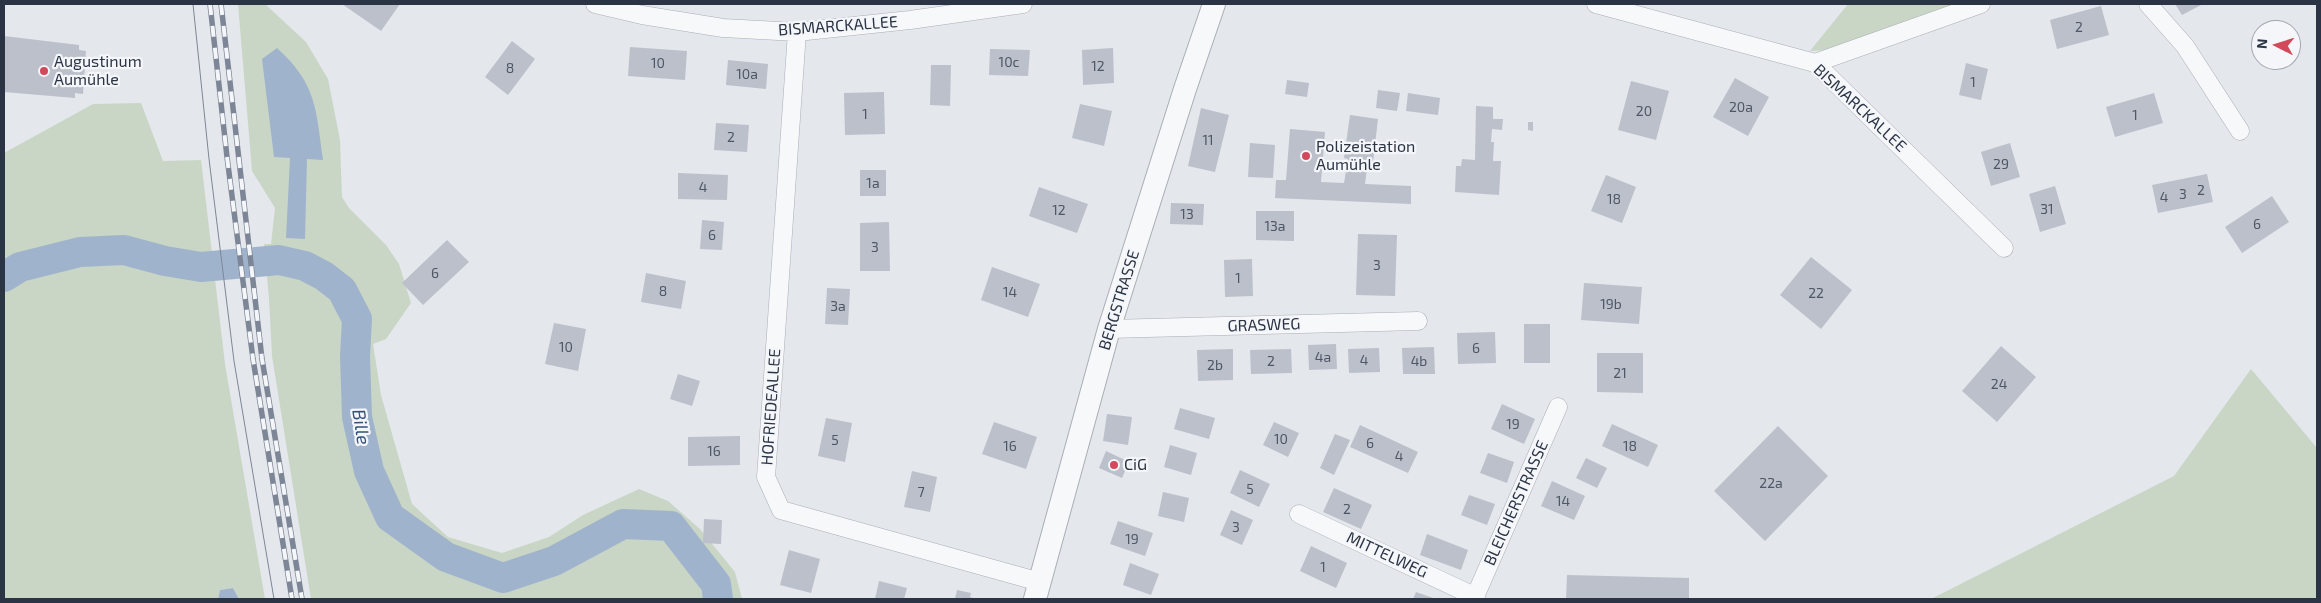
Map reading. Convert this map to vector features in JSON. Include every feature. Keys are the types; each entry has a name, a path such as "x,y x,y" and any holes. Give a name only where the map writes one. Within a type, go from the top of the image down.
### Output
{"street":[{"name":"BISMARCKALLEE","path":"595,4 642,15 723,28 797,32 910,20 1023,4"},
{"name":"BERGSTRASSE","path":"1037,591 1109,329 1214,4"},
{"name":"BISMARCKALLEE","path":"1596,4 1816,63 2004,248"},
{"path":"1816,63 1982,4"},
{"path":"2148,4 2185,46 2240,130"},
{"name":"HOFRIEDEALLEE","path":"797,32 766,477 780,510 1037,591"},
{"name":"GRASWEG","path":"1109,329 1418,320"},
{"name":"BLEICHERSTRASSE","path":"1475,598 1558,407"},
{"name":"MITTELWEG","path":"1299,514 1475,598"}],"green space":[{"path":"238,4 265,4 306,42 328,79 340,140 342,197 349,208 386,245 399,264 411,303 386,339 373,344 381,395 412,504 448,537 502,553 549,537 583,515 639,489 668,501 700,529 735,572 742,599 311,599 272,356 264,244 271,244 275,208 252,171"},
{"path":"1848,4 1953,4 1827,50 1810,51"},
{"path":"141,103 163,161 201,160 225,364 265,599 239,599 233,588 220,590 218,599 4,599 4,153 93,104"},
{"path":"2251,369 2317,448 2317,599 1931,599 2174,476"}],"water":[{"path":"277,48 300,74 307,86 316,112 323,160 307,159 305,239 286,238 290,158 274,157 262,59"},
{"path":"233,588 239,599 218,599 220,590"}],"building":[{"path":"342,4 400,4 381,31"},
{"path":"2175,4 2203,4 2182,15"},
{"path":"2101,6 2109,35 2057,49 2050,20"},
{"name":"Augustinum Aumühle","path":"4,36 79,45 79,50 86,51 83,94 75,93 75,98 4,92"},
{"path":"512,41 535,59 508,95 485,77"},
{"path":"630,47 687,51 685,80 628,76"},
{"path":"1113,48 1114,83 1083,85 1082,50"},
{"path":"990,49 1030,50 1028,76 989,75"},
{"path":"728,60 768,64 766,89 726,85"},
{"path":"1966,63 1988,69 1981,100 1959,95"},
{"path":"931,65 951,65 950,106 930,105"},
{"path":"1735,78 1769,97 1748,136 1713,117"},
{"path":"1287,80 1309,83 1307,97 1285,94"},
{"path":"1631,81 1669,91 1656,140 1618,130"},
{"path":"1378,90 1400,93 1397,111 1376,108"},
{"path":"884,92 885,134 845,135 844,93"},
{"path":"1408,93 1440,98 1438,115 1406,111"},
{"path":"2154,93 2163,123 2115,137 2106,107"},
{"path":"1080,104 1112,111 1104,146 1072,138"},
{"path":"1476,106 1493,107 1493,119 1503,119 1502,130 1492,129 1491,142 1494,142 1493,161 1501,161 1499,195 1455,192 1456,166 1461,166 1462,159 1475,160"},
{"path":"1201,108 1229,115 1215,172 1188,166"},
{"path":"1350,115 1378,119 1373,162 1368,161 1365,184 1411,186 1411,204 1275,198 1276,180 1286,180 1290,129 1325,132 1321,182 1344,183 1348,159 1344,158"},
{"path":"1528,122 1533,122 1533,131 1528,130"},
{"path":"716,123 749,125 747,152 714,150"},
{"path":"1250,143 1275,145 1273,178 1248,177"},
{"path":"2010,143 2020,177 1991,186 1981,152"},
{"path":"860,170 886,170 886,196 860,196"},
{"path":"678,173 728,175 727,200 678,199"},
{"path":"2207,174 2213,202 2158,213 2152,185"},
{"path":"1606,175 1636,187 1622,223 1591,211"},
{"path":"2055,186 2066,224 2040,232 2029,194"},
{"path":"1039,187 1088,204 1077,233 1029,216"},
{"path":"2272,196 2289,222 2242,253 2225,227"},
{"path":"1171,203 1204,204 1203,225 1170,224"},
{"path":"1256,211 1294,211 1294,241 1256,240"},
{"path":"702,220 724,222 722,250 700,249"},
{"path":"889,222 890,271 860,271 860,223"},
{"path":"1358,234 1397,235 1395,296 1356,295"},
{"path":"447,240 469,262 423,305 402,283"},
{"path":"1811,257 1852,290 1821,329 1780,295"},
{"path":"1252,259 1253,296 1225,297 1224,260"},
{"path":"992,267 1040,284 1028,317 981,300"},
{"path":"646,273 686,281 681,309 641,302"},
{"path":"1584,283 1642,287 1639,324 1581,320"},
{"path":"827,288 850,289 848,325 825,324"},
{"path":"554,323 586,329 578,371 545,364"},
{"path":"1524,324 1550,324 1550,363 1524,363"},
{"path":"1495,332 1496,363 1458,364 1457,333"},
{"path":"1336,344 1337,369 1309,370 1308,345"},
{"path":"2001,346 2036,377 1997,422 1962,391"},
{"path":"1434,347 1435,374 1403,374 1402,348"},
{"path":"1379,348 1380,372 1349,373 1348,349"},
{"path":"1233,349 1233,380 1198,381 1197,350"},
{"path":"1291,349 1292,373 1251,374 1250,350"},
{"path":"1597,353 1643,353 1643,393 1597,392"},
{"path":"678,374 700,381 692,406 670,399"},
{"path":"1502,404 1535,419 1524,444 1491,429"},
{"path":"1180,408 1215,418 1209,439 1174,429"},
{"path":"1107,414 1132,417 1128,445 1103,441"},
{"path":"826,418 852,423 845,462 818,456"},
{"path":"994,422 1037,437 1026,469 982,454"},
{"path":"1274,422 1299,433 1288,457 1263,445"},
{"path":"1612,424 1658,445 1648,467 1602,446"},
{"path":"1360,425 1418,452 1408,473 1350,447"},
{"path":"1778,426 1828,476 1765,541 1714,491"},
{"path":"1335,434 1350,440 1334,475 1320,468"},
{"path":"740,436 740,465 688,466 688,437"},
{"path":"1170,445 1197,453 1191,475 1164,467"},
{"name":"CiG","path":"1106,451 1129,462 1122,478 1099,468"},
{"path":"1488,453 1514,462 1507,483 1480,473"},
{"path":"1586,458 1607,468 1597,488 1576,478"},
{"path":"1240,470 1270,484 1259,507 1230,493"},
{"path":"912,471 937,477 930,512 904,507"},
{"path":"1552,481 1585,496 1574,520 1541,506"},
{"path":"1334,488 1372,505 1361,529 1323,512"},
{"path":"1163,492 1189,498 1184,522 1158,516"},
{"path":"1469,495 1495,504 1487,525 1461,515"},
{"path":"1231,510 1253,520 1242,545 1220,535"},
{"path":"704,519 722,520 721,544 703,543"},
{"path":"1118,521 1153,533 1145,556 1110,544"},
{"path":"1427,534 1468,550 1461,570 1420,555"},
{"path":"1311,546 1347,563 1336,588 1300,571"},
{"path":"789,550 820,559 811,593 780,585"},
{"path":"1130,563 1159,574 1151,595 1123,585"},
{"path":"1567,575 1689,578 1689,599 1566,599"},
{"path":"879,581 907,588 904,599 875,599"},
{"path":"957,590 971,593 970,597 976,599 955,599"},
{"path":"1416,592 1436,599 1413,599"}],"waterway":[{"name":"Bille","path":"4,277 20,267 80,252 124,250 165,261 201,267 279,260 305,266 324,276 342,290 357,319 355,356 357,417 369,471 390,517 446,557 503,578 554,561 623,524 671,526 716,584 718,599"}],"tram line":[{"path":"193,4 209,159 234,361 274,599"}],"railway":[{"path":"210,4 227,157 253,359 292,599"},
{"path":"221,4 262,359 302,599"}],"place":[{"name":"Augustinum Aumühle","path":"44,71"},
{"name":"Polizeistation Aumühle","path":"1306,156"},
{"name":"CiG","path":"1114,465"}]}
